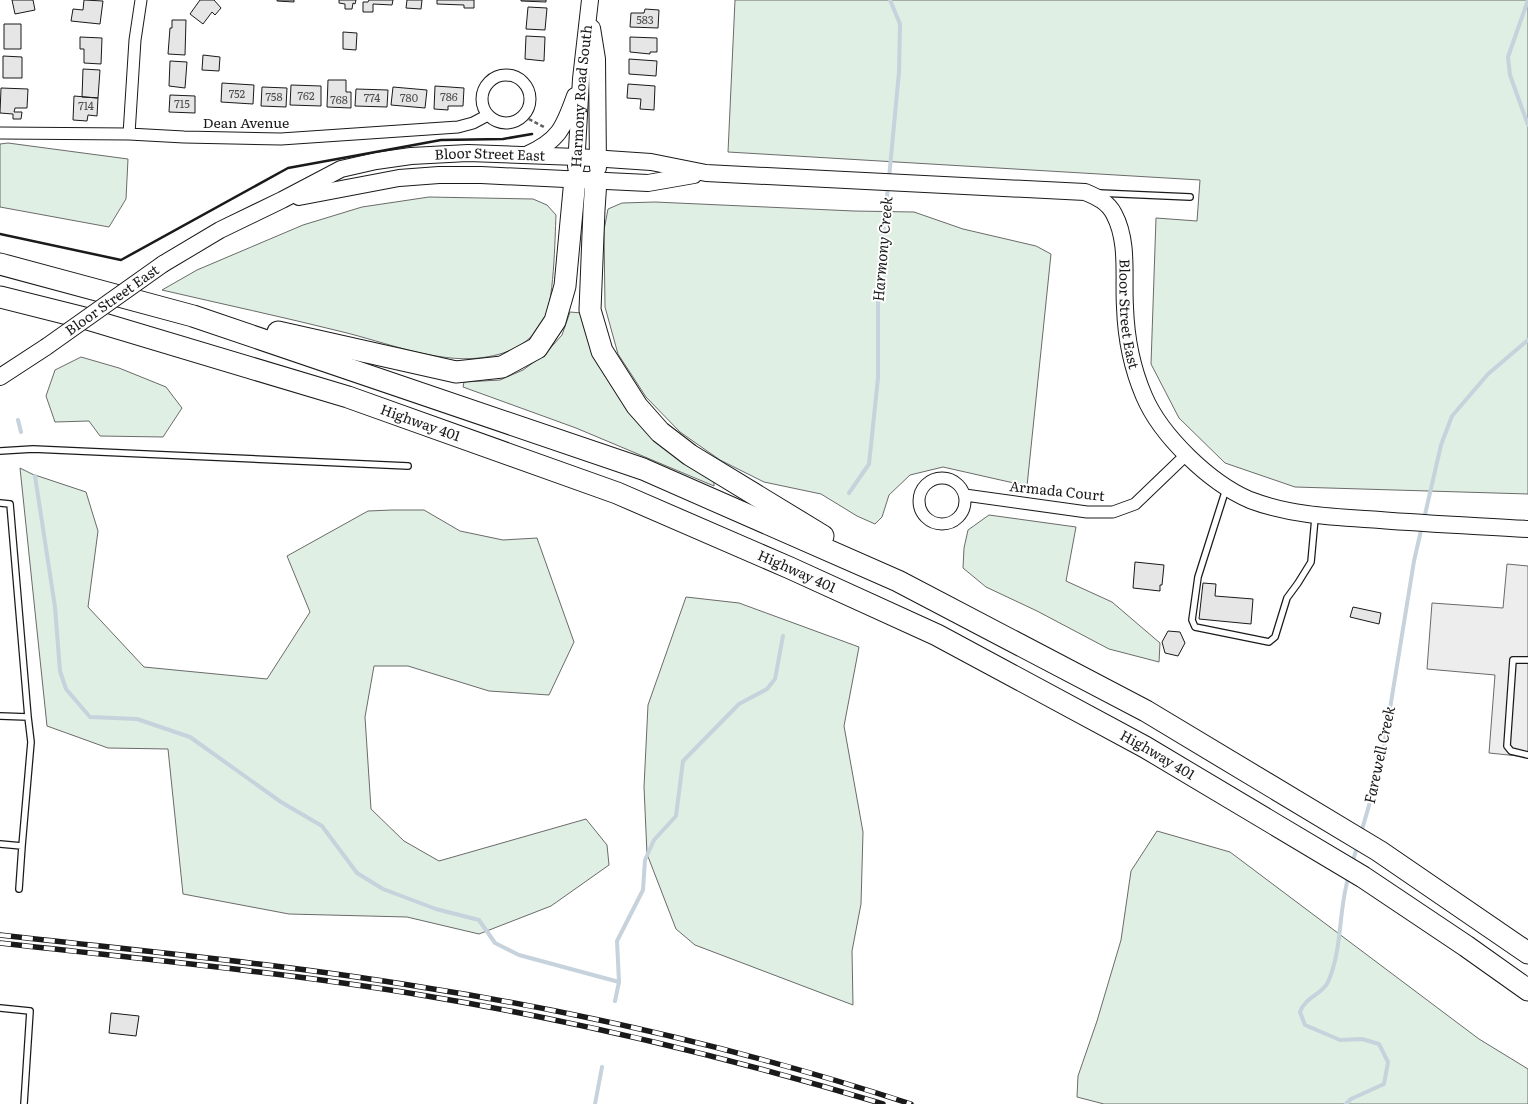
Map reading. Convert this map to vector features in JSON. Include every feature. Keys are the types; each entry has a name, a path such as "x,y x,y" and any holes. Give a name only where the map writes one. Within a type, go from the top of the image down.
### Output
{"highway":[{"path":"193,316 256,327 456,372 502,367 537,348 556,321 565,286 575,179"},
{"path":"596,180 590,310 602,351 637,406 660,432 690,455 898,581"},
{"name":"Highway 401","path":"0,264 193,316 643,469 898,581 1146,710 1379,851 1528,953"},
{"name":"Highway 401","path":"0,297 84,318 348,397 617,493 790,568 937,635 1146,747 1363,877 1528,990"},
{"path":"0,301 26,304"}],"main road":[{"name":"Harmony Road South","path":"575,179 581,80 590,7"},
{"name":"Harmony Road South","path":"590,7 597,59 598,159 596,180"},
{"path":"523,156 549,143 565,123 581,80"},
{"name":"Bloor Street East","path":"0,378 163,264 220,230 282,200 341,168 376,161 411,156 468,153 651,162 706,173 1085,192 1103,200 1114,213 1117,221 1124,248 1126,327 1136,376 1144,397 1154,415 1186,455 1206,473 1248,499 1272,508 1315,516 1528,530"},
{"name":"Bloor Street East","path":"282,200 399,178 439,175 481,174 648,183 706,173"}],"street":[{"path":"129,134 135,40 141,0"},
{"path":"512,76 519,79 525,84 530,99 529,108 523,116 511,123 503,123 488,115 482,102 486,87 497,77 512,76"},
{"name":"Dean Avenue","path":"0,133 129,134 281,139 458,127 473,123 488,115"},
{"name":"Armada Court","path":"964,495 1087,512 1113,512 1135,504 1186,455"},
{"path":"942,478 956,483 964,495 965,503 959,517 946,524 938,524 925,516 919,503 923,488 935,479 942,478"}],"lane":[{"path":"1085,192 1190,197"},
{"path":"0,451 34,449 408,466"},
{"path":"1226,487 1198,577 1192,620 1195,627 1269,642 1276,637 1287,598 1311,562 1315,516"},
{"path":"0,503 10,504 31,742 19,889"},
{"path":"1528,660 1512,660 1507,746 1511,751 1528,755"},
{"path":"0,716 28,717"},
{"path":"0,844 22,846"},
{"path":"0,1008 30,1011 24,1104"}],"path":[{"path":"523,116 550,130"}],"green space":[{"path":"735,0 1528,0 1528,494 1295,487 1225,463 1179,418 1151,364 1156,218 1197,221 1200,180 728,152"},
{"path":"8,143 128,159 126,199 109,227 0,207 0,144"},
{"path":"429,197 533,199 547,205 556,215 552,288 547,315 537,331 515,348 489,357 479,358 463,359 428,355 320,326 162,290 197,270 303,225 362,207"},
{"path":"655,202 914,212 963,229 1036,246 1051,254 1027,486 943,467 910,475 889,495 882,517 875,524 857,516 821,494 764,482 720,460 680,432 646,397 618,354 605,307 604,230 608,209 622,203"},
{"path":"570,312 582,313 606,375 633,418 666,449 714,479 714,486 576,428 463,387 464,382 500,380 523,370 545,354 562,335"},
{"path":"81,357 119,368 166,387 182,408 163,437 100,436 89,421 55,422 46,396 55,370"},
{"path":"20,468 32,474 86,492 98,531 88,607 144,667 267,679 310,612 287,556 368,511 424,510 460,531 503,540 537,538 574,642 549,695 489,691 408,666 374,666 365,717 371,809 404,841 439,861 586,819 607,845 609,865 551,906 479,934 407,917 289,914 183,894 168,749 108,748 47,726"},
{"path":"989,515 1076,527 1066,581 1112,602 1160,643 1159,662 1109,649 1037,611 986,587 963,568 964,548 968,530"},
{"path":"686,597 739,603 859,647 844,726 863,832 861,904 852,951 853,1005 695,945 676,929 647,854 644,787 648,705"},
{"path":"1157,831 1230,852 1479,1039 1528,1069 1528,1104 1104,1104 1077,1097 1078,1076 1097,1021 1121,940 1131,871"}],"shaded area":[{"path":"1507,564 1528,566 1528,757 1489,753 1495,675 1427,669 1432,603 1503,608"}],"building":[{"path":"12,0 33,0 35,10 15,14"},
{"path":"84,0 103,1 100,24 71,21 73,9 83,10"},
{"path":"200,0 214,0 221,8 215,15 212,12 203,24 190,14"},
{"path":"294,0 294,2 277,1"},
{"path":"339,0 356,0 355,4 353,3 352,9 345,9 345,4 339,3"},
{"path":"369,0 393,0 392,5 373,4 373,12 363,12 363,2 368,2"},
{"path":"407,0 422,0 421,9 406,8"},
{"path":"437,0 474,0 474,8 464,8 464,5 437,4"},
{"path":"546,0 546,2 521,1"},
{"path":"528,7 547,8 545,30 526,29"},
{"path":"645,9 659,10 658,28 630,27 631,13 644,13"},
{"path":"172,20 186,20 185,55 168,54"},
{"path":"4,24 21,24 21,49 4,49"},
{"path":"343,32 357,33 356,50 343,49"},
{"path":"526,36 545,37 544,61 525,59"},
{"path":"80,37 102,38 101,64 84,63 84,49 80,49"},
{"path":"630,37 657,38 657,52 650,52 650,54 630,52"},
{"path":"203,55 220,57 219,71 202,70"},
{"path":"3,56 22,57 22,78 3,78"},
{"path":"629,59 657,61 656,76 629,74"},
{"path":"170,61 187,62 185,88 169,86"},
{"path":"83,69 100,70 98,98 82,97"},
{"path":"328,80 346,80 346,92 351,92 351,108 327,107"},
{"path":"222,83 254,85 253,104 221,102"},
{"path":"628,84 655,86 654,110 640,109 641,99 627,98"},
{"path":"291,85 321,86 321,106 290,105"},
{"path":"435,86 464,88 463,106 448,106 448,110 434,109"},
{"path":"262,87 287,88 286,107 261,106"},
{"path":"393,87 427,90 425,108 391,105"},
{"path":"1,88 28,89 27,108 15,108 14,112 22,112 21,119 13,119 13,114 0,113"},
{"path":"356,89 388,90 387,107 355,106"},
{"path":"170,95 195,96 195,113 169,112"},
{"path":"74,96 98,98 97,116 88,115 87,121 73,120"},
{"path":"1135,562 1164,565 1160,591 1133,588"},
{"path":"1203,583 1216,584 1215,596 1253,599 1251,624 1199,619"},
{"path":"1353,607 1381,613 1379,624 1350,617"},
{"path":"1168,631 1180,632 1185,643 1178,656 1165,653 1162,642"},
{"path":"111,1013 139,1016 136,1036 109,1033"}],"waterway":[{"name":"Harmony Creek","path":"889,178 899,72 900,24 890,0"},
{"name":"Farewell Creek","path":"1528,0 1508,57 1510,75 1528,125"},
{"name":"Harmony Creek","path":"849,493 869,464 878,378 878,281 888,187"},
{"name":"Farewell Creek","path":"1424,519 1441,445 1452,416 1488,374 1528,340"},
{"path":"18,420 21,432"},
{"path":"35,476 55,607 60,671 66,689 90,717 137,719 190,737 281,802 322,826 357,873 383,889 436,909 479,920 495,943 519,955 619,982"},
{"name":"Farewell Creek","path":"1361,833 1381,764 1414,561 1422,526"},
{"name":"Harmony Creek","path":"615,1001 619,982 617,941 643,890 645,860 654,840 676,816 683,761 739,704 767,689 775,679 783,636"},
{"name":"Farewell Creek","path":"1352,864 1357,847"},
{"name":"Farewell Creek","path":"1346,1104 1351,1099 1384,1084 1388,1062 1379,1044 1362,1039 1340,1040 1305,1025 1300,1012 1302,1007 1326,986 1333,969 1349,875"},
{"name":"Harmony Creek","path":"595,1104 602,1067"}],"railway":[{"path":"0,935 316,971 483,997 607,1022 730,1051 791,1067 911,1104"},
{"path":"0,943 316,979 480,1005 596,1029 711,1056 883,1104"}],"wall":[{"path":"0,234 121,260 288,168 441,140 503,139 532,134"}]}
